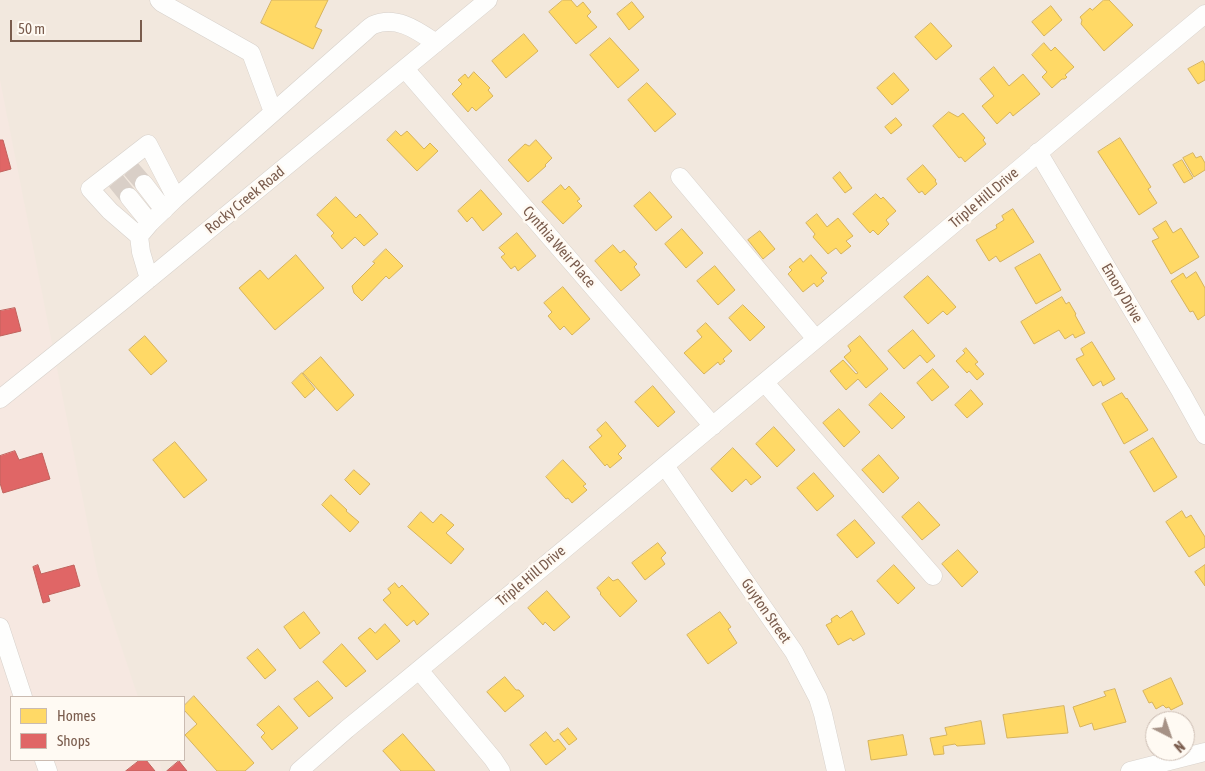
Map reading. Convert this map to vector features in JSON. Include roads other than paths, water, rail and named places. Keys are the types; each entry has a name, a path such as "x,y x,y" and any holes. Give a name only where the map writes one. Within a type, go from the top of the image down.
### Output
{"street":[{"path":"158,0 251,53 273,112"},
{"name":"Rocky Creek Road","path":"0,399 488,0"},
{"name":"Triple Hill Drive","path":"299,771 1205,14"},
{"path":"149,279 141,252 145,230 170,204 360,35 372,26 386,22 400,23 414,28 436,43"},
{"name":"Cynthia Weir Place","path":"405,69 713,426"},
{"path":"145,230 110,211 90,189 113,178 148,144 170,204"},
{"name":"Emory Drive","path":"1038,152 1205,435"},
{"path":"680,177 816,340"},
{"path":"144,184 170,204"},
{"path":"129,197 145,230"},
{"path":"765,383 933,576"},
{"name":"Guyton Street","path":"665,466 798,659 818,698 836,771"},
{"path":"0,627 23,696"},
{"path":"419,670 501,771"},
{"path":"1130,771 1205,752"}],"tunnel":[{"path":"131,169 144,184"},
{"path":"116,181 129,197"}]}
